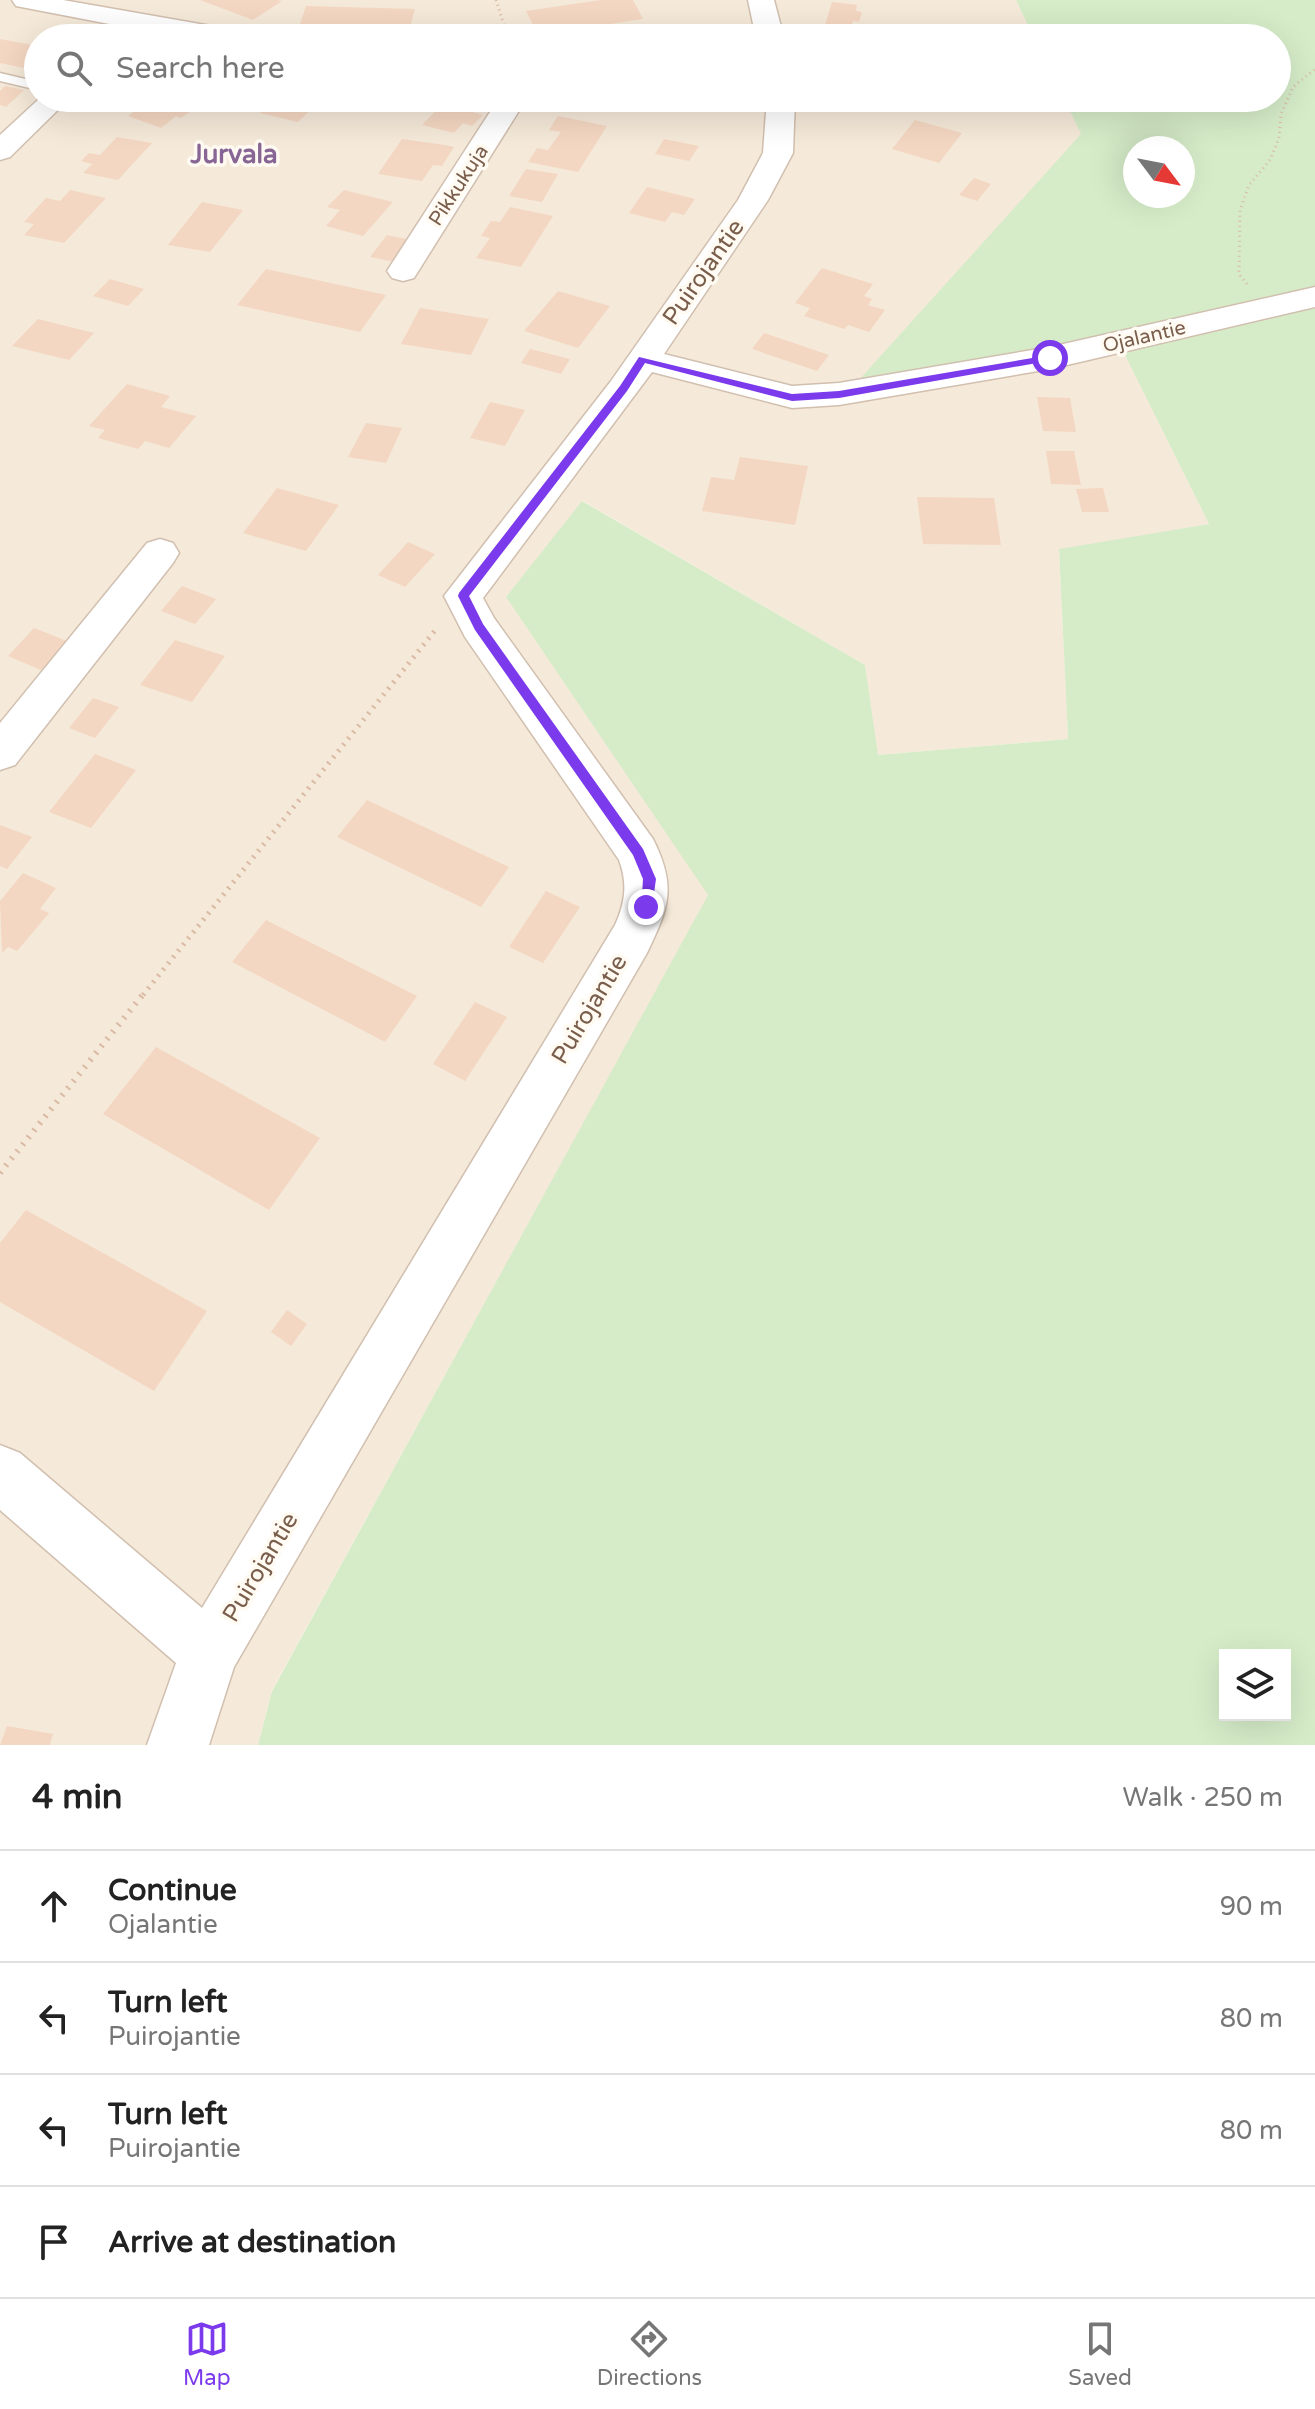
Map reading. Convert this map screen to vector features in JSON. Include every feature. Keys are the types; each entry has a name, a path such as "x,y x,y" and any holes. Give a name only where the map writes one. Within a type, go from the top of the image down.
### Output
{"street":[{"path":"25,0 71,4 112,24"},
{"path":"761,0 767,24"},
{"path":"0,151 41,112"},
{"name":"Pikkukuja","path":"403,271 504,112"},
{"name":"Puirojantie","path":"178,1745 209,1653 631,939 646,907 649,879 638,852 479,627 463,596 623,389 753,200 778,153 780,112"},
{"name":"Ojalantie","path":"642,359 792,397 839,394 1050,358 1315,297"},
{"path":"0,753 160,553"},
{"path":"0,1473 209,1653"}],"lane":[{"path":"0,77 24,83"}],"path":[{"path":"496,0 504,24"},
{"path":"1291,92 1315,69"},
{"path":"1263,309 1239,274 1240,210 1249,185 1270,160 1279,138 1282,112"},
{"path":"0,1173 463,596"}],"shaded area":[{"path":"0,0 1016,0 1027,24 24,24 24,112 1071,112 1082,134 859,381 1115,335 1209,524 1059,550 1068,739 877,755 865,665 583,501 506,597 709,895 272,1690 258,1745 0,1745"}],"green space":[{"path":"1016,0 1315,0 1315,1745 258,1745 272,1691 708,895 506,597 582,501 865,665 878,755 1068,739 1059,549 1209,524 1115,335 858,381 1081,134 1071,112 1291,112 1291,24 1027,24"}],"building":[{"path":"200,0 277,0 282,1 253,20"},
{"path":"601,0 633,0 643,19 610,24 532,24 526,11"},
{"path":"832,2 857,5 856,11 862,12 859,22 825,24"},
{"path":"306,6 415,9 411,24 300,24"},
{"path":"0,39 24,43 24,68 0,63"},
{"path":"5,86 24,90 6,107 0,105 0,91"},
{"path":"133,112 189,112 181,118 176,116 161,128 128,116"},
{"path":"261,112 308,112 298,122"},
{"path":"435,112 483,115 472,126 463,123 454,133 422,125"},
{"path":"558,116 607,126 578,172 528,162 537,148 548,150 561,132 549,130"},
{"path":"915,120 962,133 939,163 892,149"},
{"path":"117,137 152,143 118,180 83,173 92,164 81,161 89,153 100,155"},
{"path":"402,139 454,147 442,166 433,165 422,181 378,174"},
{"path":"664,139 699,146 689,161 655,154"},
{"path":"526,169 558,174 542,202 509,196"},
{"path":"974,178 991,184 977,201 959,195"},
{"path":"647,187 695,199 684,215 672,212 665,222 629,213"},
{"path":"70,190 106,198 64,243 24,235 34,224 24,222 46,198 60,201"},
{"path":"344,190 393,202 363,236 326,226 340,210 327,207"},
{"path":"202,202 243,210 210,252 168,245"},
{"path":"510,207 553,216 521,267 476,258 490,238 481,236 491,221 500,222"},
{"path":"387,235 416,241 400,263 370,257"},
{"path":"822,268 873,284 864,296 872,299 868,305 885,310 869,332 848,325 844,329 804,316 810,308 795,303"},
{"path":"266,269 386,295 360,332 237,305"},
{"path":"110,279 144,289 128,306 93,296"},
{"path":"558,291 610,306 578,348 524,331"},
{"path":"420,308 489,319 471,355 401,344"},
{"path":"38,319 94,333 69,360 12,346"},
{"path":"764,333 829,355 817,371 752,349"},
{"path":"530,349 570,359 561,374 521,363"},
{"path":"127,384 170,396 161,407 196,416 169,448 145,441 138,449 98,438 105,430 89,426"},
{"path":"1037,397 1070,398 1076,432 1043,431"},
{"path":"490,402 525,410 505,446 470,438"},
{"path":"366,423 402,428 386,463 348,457"},
{"path":"1046,451 1074,451 1081,485 1051,484"},
{"path":"740,457 808,466 795,525 702,511 711,477 734,480"},
{"path":"277,488 339,505 306,551 243,533"},
{"path":"1103,488 1109,512 1082,512 1076,489"},
{"path":"917,497 994,498 1001,545 923,544"},
{"path":"408,542 435,554 405,587 378,575"},
{"path":"182,586 216,599 195,624 161,611"},
{"path":"34,628 67,641 41,670 8,656"},
{"path":"175,640 225,656 192,702 140,685"},
{"path":"93,698 119,707 95,738 69,728"},
{"path":"95,754 136,770 91,828 49,812"},
{"path":"367,800 509,867 481,907 337,837"},
{"path":"0,825 32,837 7,869 0,866"},
{"path":"23,873 56,888 40,909 49,913 17,951 8,947 2,953 0,901"},
{"path":"546,891 580,907 543,963 509,947"},
{"path":"266,920 417,996 385,1042 232,962"},
{"path":"475,1002 507,1017 465,1081 433,1064"},
{"path":"156,1047 320,1138 269,1210 103,1114"},
{"path":"26,1210 207,1311 154,1391 0,1302 0,1243"},
{"path":"287,1310 307,1324 291,1346 271,1332"},
{"path":"7,1726 53,1734 50,1745 0,1745"}],"district":[{"name":"Jurvala","path":"234,154"}],"route":[{"path":"646,907 649,879 638,852 479,627 463,596 623,389 642,359 792,397 839,394 1050,358"}]}
